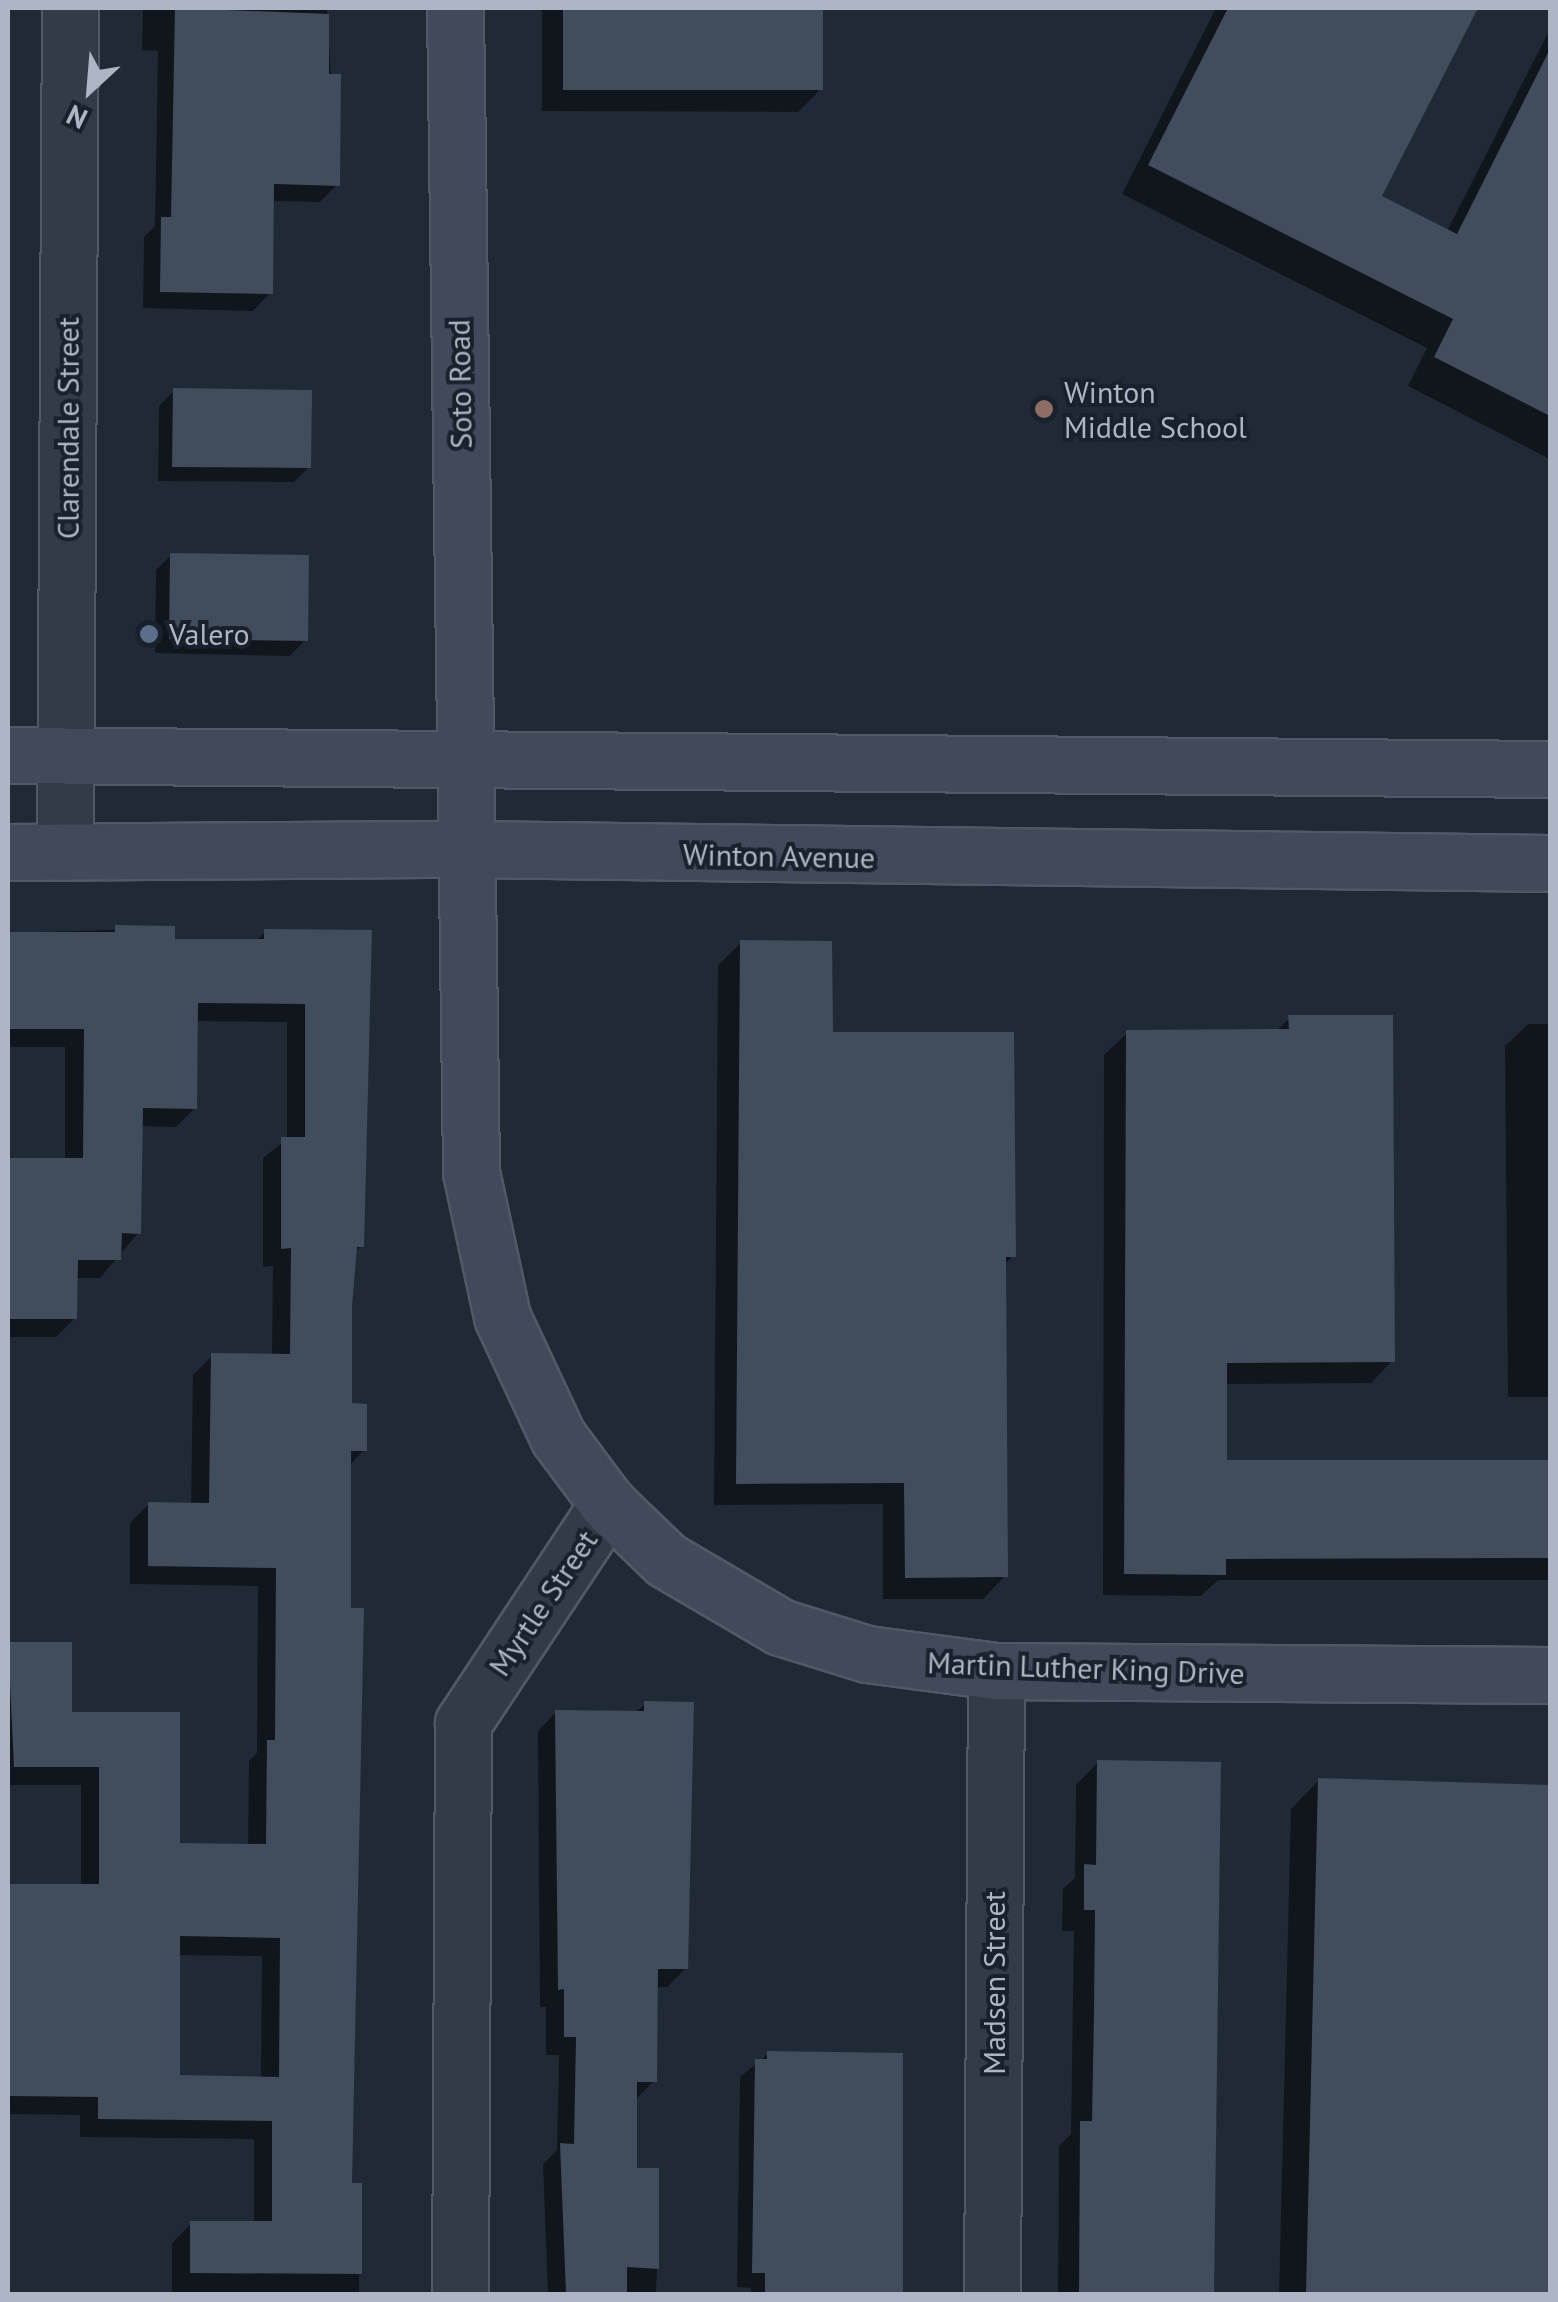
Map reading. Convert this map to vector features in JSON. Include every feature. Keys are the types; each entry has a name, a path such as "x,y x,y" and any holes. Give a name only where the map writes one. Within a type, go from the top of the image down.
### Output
{"main road":[{"name":"Soto Road","path":"455,8 464,760"},
{"path":"8,755 1550,769"},
{"name":"Myrtle Street","path":"464,760 462,850 471,1172 483,1251 534,1394 608,1504"},
{"name":"Winton Avenue","path":"8,852 66,848 207,854 462,850 1550,863"},
{"name":"Martin Luther King Drive","path":"608,1504 666,1560 780,1627 868,1654 996,1671 1550,1674"}],"street":[{"name":"Clarendale Street","path":"66,848 70,8"},
{"name":"Myrtle Street","path":"460,2294 463,1723 608,1504"},
{"name":"Madsen Street","path":"992,2294 996,1671"}],"building":[{"path":"175,8 329,14 329,74 341,74 340,186 274,184 273,294 160,292 161,217 171,217"},
{"path":"563,8 823,8 823,90 563,90"},
{"path":"1228,8 1478,8 1382,196 1457,234 1550,49 1550,416 1434,357 1453,319 1148,165"},
{"path":"173,388 312,390 311,468 172,467"},
{"path":"170,553 309,555 308,641 169,639"},
{"path":"115,925 175,926 175,939 264,939 264,929 372,930 364,1247 357,1247 352,1306 352,1403 367,1404 367,1451 351,1451 351,1608 364,1608 352,2183 362,2183 362,2274 190,2273 190,2221 272,2221 272,2121 98,2119 98,2097 8,2096 8,1884 99,1884 99,1767 14,1767 8,1642 72,1642 72,1712 180,1712 180,1843 266,1844 267,1740 275,1740 276,1568 148,1566 148,1502 209,1503 211,1353 290,1354 291,1248 281,1249 281,1137 305,1137 305,1004 198,1003 197,1109 143,1108 141,1234 122,1233 121,1260 78,1260 77,1319 8,1319 8,1158 83,1158 84,1029 8,1029 8,932 115,932","holes":["180,1936 280,1938 279,2077 180,2075"]},
{"path":"740,940 832,941 833,1032 1014,1032 1016,1257 1006,1257 1008,1577 905,1578 904,1483 736,1484"},
{"path":"1288,1015 1393,1015 1395,1362 1227,1363 1227,1460 1550,1460 1550,1558 1226,1559 1226,1575 1124,1574 1126,1030 1289,1029"},
{"path":"644,1701 694,1702 688,1969 658,1969 657,2082 637,2082 637,2168 659,2168 659,2269 627,2267 627,2294 566,2294 560,2143 574,2144 576,2037 564,2037 564,1989 558,1990 555,1710 644,1711"},
{"path":"1097,1760 1221,1762 1214,2294 1079,2294 1080,2121 1092,2121 1094,2011 1095,1910 1084,1910 1084,1864 1096,1865"},
{"path":"1318,1778 1550,1785 1550,2294 1306,2294"},
{"path":"767,2051 903,2053 903,2294 765,2294 765,2273 752,2273 755,2059 767,2059"}],"place":[{"name":"Winton Middle School","path":"1044,409"},
{"name":"Valero","path":"149,634"}]}
